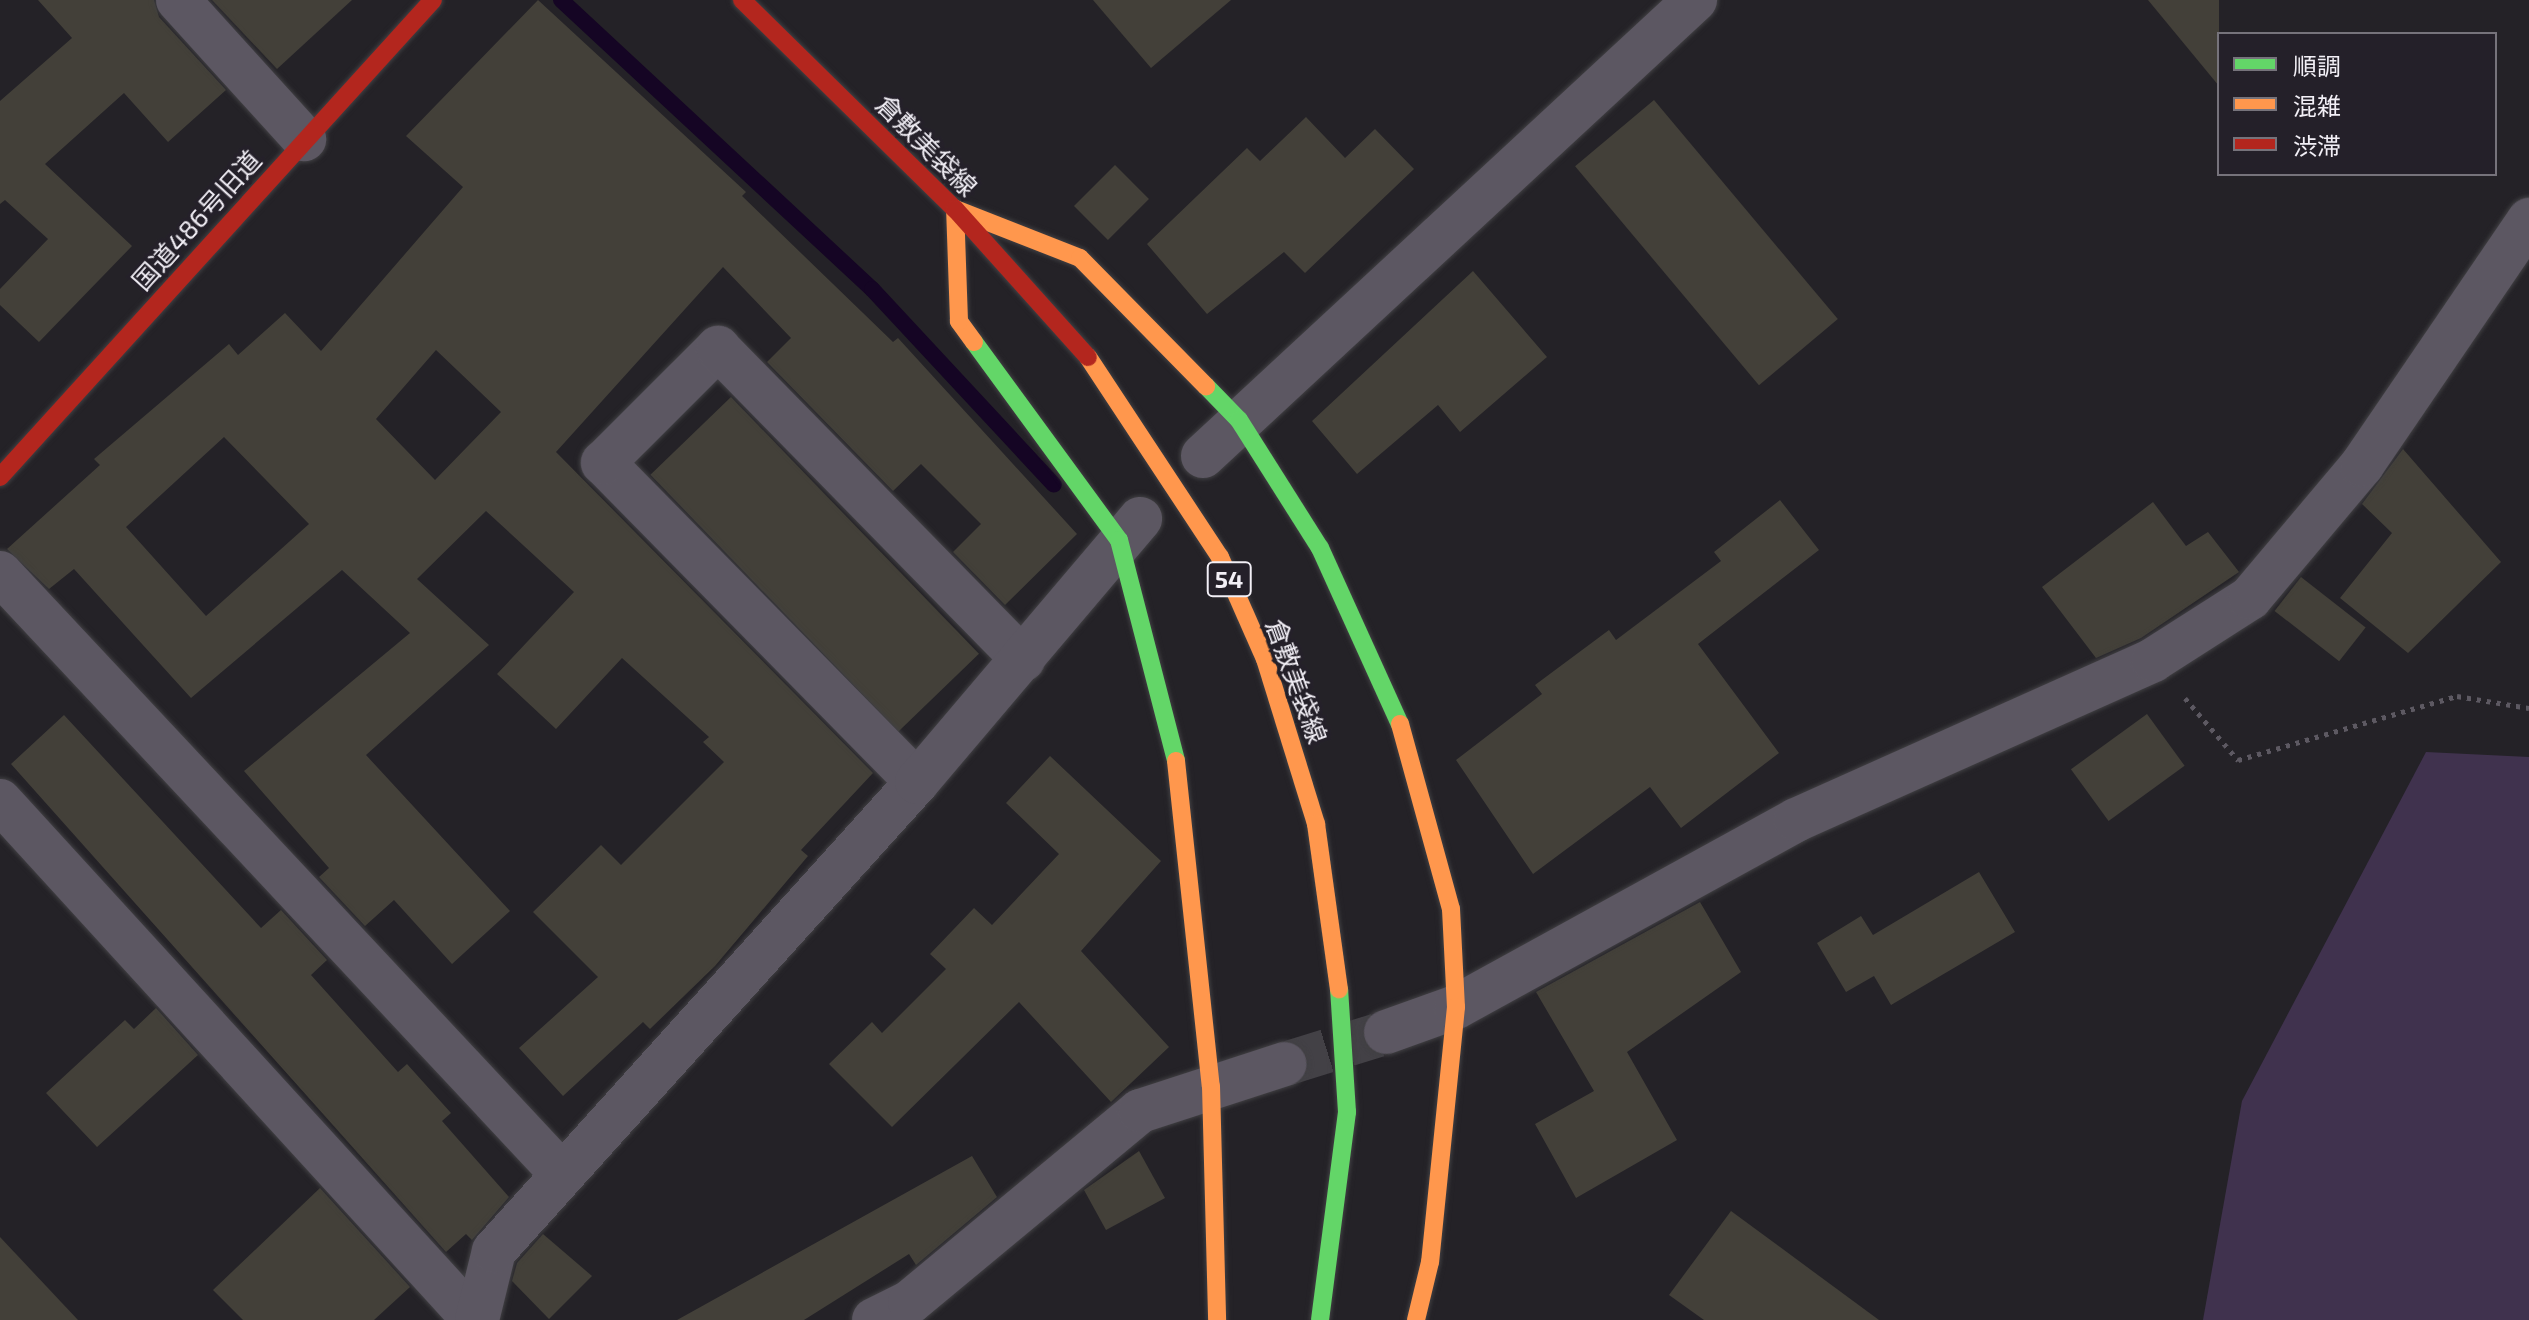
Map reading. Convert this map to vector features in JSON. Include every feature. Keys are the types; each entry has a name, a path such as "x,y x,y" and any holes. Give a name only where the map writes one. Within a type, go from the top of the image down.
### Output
{"street":[{"path":"178,0 304,139"},
{"name":"国道486号旧道","path":"0,477 433,0"},
{"name":"倉敷美袋線","path":"742,0 955,209 1099,367 1167,465 1220,557 1298,757 1329,891 1344,1021 1347,1112 1320,1320"},
{"path":"1203,456 1695,0"},
{"path":"1217,1320 1211,1086 1175,756 1130,529 959,321 955,209 1080,258 1239,420 1320,548 1405,734 1451,909 1456,1007 1430,1262 1416,1320"},
{"path":"1386,1032 1456,1007 1796,820 2153,660 2250,598 2362,465 2529,220"},
{"path":"917,782 603,463 718,348 1023,659"},
{"path":"476,1320 494,1251 561,1173 917,782 1130,529"},
{"path":"0,573 561,1173"},
{"path":"0,801 476,1320"},
{"path":"874,1320 910,1302 1140,1111 1285,1064"}],"path":[{"path":"2153,660 2238,760 2457,696 2529,708"}],"shaded area":[{"path":"2426,752 2529,757 2529,1320 2203,1320 2242,1101"}],"building":[{"path":"38,0 154,0 159,17 226,90 168,142 124,93 45,164 132,246 39,342 0,305 0,289 48,239 5,200 0,204 0,101 72,38"},
{"path":"212,0 352,0 277,69"},
{"path":"538,0 746,192 742,196 893,342 898,338 1077,534 1005,605 953,552 981,524 921,464 893,491 767,362 791,338 723,267 556,452 873,773 801,850 808,856 715,966 650,1029 643,1022 563,1096 519,1048 598,977 533,912 601,845 621,865 724,762 703,742 709,737 622,658 556,729 497,674 574,592 486,511 417,579 489,645 366,755 510,911 452,964 394,900 365,926 319,877 329,868 244,771 410,633 342,570 191,698 74,569 49,589 7,549 100,465 94,459 229,344 238,355 285,313 321,351 463,187 406,136","holes":["436,350 501,412 435,480 376,419","224,437 309,524 206,616 126,527"]},
{"path":"1093,0 1231,0 1151,68"},
{"path":"2148,0 2219,0 2217,84"},
{"path":"1654,100 1838,319 1759,385 1575,166"},
{"path":"1306,117 1345,158 1375,129 1414,169 1305,273 1284,252 1207,314 1147,244 1247,148 1260,161"},
{"path":"1115,165 1149,199 1108,240 1074,206"},
{"path":"1473,271 1547,357 1460,432 1438,405 1357,474 1312,421"},
{"path":"731,397 979,654 898,732 650,475"},
{"path":"2403,449 2501,562 2408,653 2340,598 2392,533 2362,504"},
{"path":"1780,500 1819,550 1698,644 1779,753 1681,828 1650,787 1533,874 1456,760 1542,694 1535,685 1609,630 1616,640 1721,561 1714,552"},
{"path":"2153,502 2186,546 2208,532 2239,572 2141,638 2096,658 2042,587"},
{"path":"2301,577 2366,627 2339,661 2275,611"},
{"path":"2147,714 2185,766 2109,821 2071,769"},
{"path":"64,715 261,928 281,910 327,960 311,975 398,1072 407,1064 451,1113 442,1121 509,1197 472,1240 466,1234 446,1252 11,764"},
{"path":"1050,756 1161,861 1081,951 1169,1047 1111,1102 1019,1002 892,1127 829,1064 872,1022 882,1033 946,969 930,954 974,908 992,925 1059,854 1006,803"},
{"path":"1979,872 2015,932 1891,1005 1874,976 1846,992 1817,943 1861,916 1873,935"},
{"path":"1700,902 1741,972 1627,1052 1677,1140 1576,1198 1535,1124 1594,1091 1536,992"},
{"path":"156,1008 198,1055 97,1147 46,1093 125,1020 134,1029"},
{"path":"1139,1151 1165,1198 1106,1230 1084,1190"},
{"path":"972,1156 997,1197 916,1265 909,1254 804,1320 677,1320"},
{"path":"320,1188 410,1287 374,1320 243,1320 213,1290"},
{"path":"1731,1211 1879,1320 1704,1320 1669,1295"},
{"path":"543,1234 592,1276 549,1319 512,1281 517,1263"},
{"path":"0,1237 78,1320 0,1320"}],"waterway":[{"path":"561,0 872,289 1054,485"}],"tunnel":[{"path":"1285,1064 1378,1035"}],"traffic: fast":[{"path":"974,342 1119,540 1176,761"},
{"path":"1206,386 1239,420 1320,548 1400,724"},
{"path":"1320,1320 1347,1112 1339,989"}],"traffic: slow":[{"path":"974,342 959,321 955,209 1080,258 1206,386"},
{"path":"1088,357 1220,557 1265,659 1316,824 1339,989"},
{"path":"1400,724 1451,909 1456,1007 1430,1262 1416,1320"},
{"path":"1176,761 1211,1086 1217,1320"}],"traffic: jam":[{"path":"0,477 433,0"},
{"path":"742,0 955,209 1088,357"}]}
